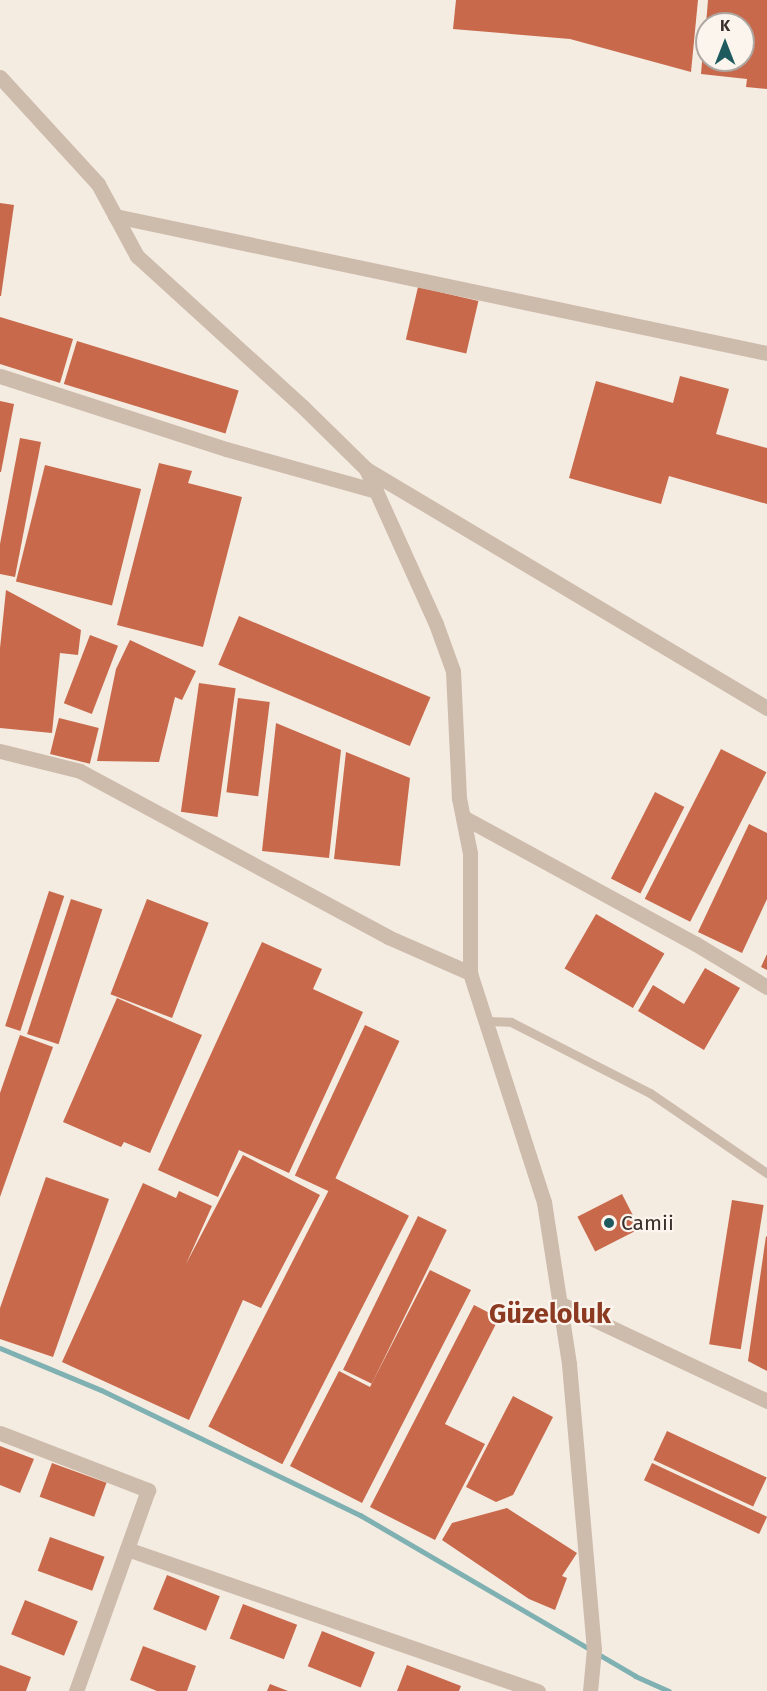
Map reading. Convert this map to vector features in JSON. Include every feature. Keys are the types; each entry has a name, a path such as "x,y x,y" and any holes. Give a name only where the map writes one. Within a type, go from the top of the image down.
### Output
{"street":[{"path":"0,77 98,184 136,256 303,407 366,469 767,708"},
{"path":"115,216 767,353"},
{"path":"0,376 226,449 376,491"},
{"path":"366,469 453,671 463,817 470,853 470,973 544,1202 569,1364 593,1657 590,1691"},
{"path":"0,751 80,771 388,937 470,973"},
{"path":"463,817 696,944 767,987"},
{"path":"559,1303 767,1401"},
{"path":"0,1433 148,1490 76,1691"},
{"path":"127,1549 538,1691"}],"lane":[{"path":"487,1022 511,1022 650,1093 767,1173"}],"building":[{"path":"456,0 698,0 695,12 691,72 570,39 453,29"},
{"path":"708,0 767,0 767,89 746,87 747,79 701,74 701,72 755,72 755,12 707,12"},
{"path":"0,203 14,205 1,296 0,296"},
{"path":"418,287 478,301 466,354 406,340"},
{"path":"0,317 73,339 60,383 0,364"},
{"path":"77,341 239,390 225,433 64,384"},
{"path":"680,376 729,389 716,434 767,448 767,504 669,476 661,504 569,478 596,381 673,403"},
{"path":"0,401 14,404 1,472 0,472"},
{"path":"20,438 41,442 15,577 0,574 0,544"},
{"path":"159,463 192,471 188,483 242,497 203,647 117,625"},
{"path":"45,465 141,489 112,605 16,581"},
{"path":"6,590 81,630 78,655 60,653 52,733 0,728 0,648"},
{"path":"239,616 430,697 410,746 218,665"},
{"path":"90,635 118,646 92,714 64,703"},
{"path":"130,640 196,671 182,700 175,697 159,762 97,761 116,669"},
{"path":"199,683 236,688 218,817 181,812"},
{"path":"238,698 270,702 258,796 226,792"},
{"path":"59,718 99,728 90,764 50,754"},
{"path":"276,723 341,750 329,858 262,851"},
{"path":"721,749 766,772 690,922 645,899"},
{"path":"346,752 410,778 400,866 334,859"},
{"path":"655,792 684,807 640,893 611,878"},
{"path":"749,824 767,833 767,899 742,953 698,932"},
{"path":"49,891 64,896 20,1031 5,1026"},
{"path":"71,899 102,909 59,1044 27,1034"},
{"path":"147,899 209,923 172,1018 110,994"},
{"path":"596,914 664,953 633,1008 564,969"},
{"path":"262,942 322,969 313,989 363,1012 289,1173 239,1150 218,1197 158,1170"},
{"path":"767,954 767,970 761,967"},
{"path":"705,968 740,988 704,1050 638,1011 653,985 684,1004"},
{"path":"117,998 202,1035 150,1153 124,1142 121,1147 63,1122"},
{"path":"365,1025 399,1041 329,1192 295,1175"},
{"path":"20,1035 53,1047 0,1197 0,1093"},
{"path":"243,1155 320,1195 261,1308 243,1300 189,1420 62,1362 143,1183 176,1198 179,1191 212,1206 186,1264"},
{"path":"46,1177 109,1199 53,1357 0,1339 0,1308"},
{"path":"335,1178 409,1216 282,1464 208,1427"},
{"name":"Camii","path":"622,1194 640,1229 595,1251 577,1217"},
{"path":"732,1200 764,1205 741,1349 709,1344"},
{"path":"418,1216 447,1230 372,1384 343,1370"},
{"path":"767,1237 767,1371 748,1361"},
{"path":"430,1270 471,1290 362,1503 290,1466 339,1371 370,1387"},
{"path":"474,1305 499,1318 445,1424 485,1444 435,1540 370,1507"},
{"path":"513,1396 553,1417 513,1495 496,1502 466,1487"},
{"path":"667,1431 767,1477 753,1506 653,1460"},
{"path":"0,1446 34,1459 20,1493 0,1485"},
{"path":"52,1463 107,1483 94,1517 40,1497"},
{"path":"652,1463 767,1517 759,1534 644,1480"},
{"path":"507,1508 577,1553 562,1576 567,1578 555,1610 529,1599 442,1540 452,1523"},
{"path":"50,1537 105,1557 92,1591 38,1571"},
{"path":"167,1575 220,1596 206,1631 153,1609"},
{"path":"25,1600 78,1621 64,1656 11,1634"},
{"path":"243,1604 297,1625 284,1659 230,1639"},
{"path":"322,1631 375,1652 361,1688 308,1666"},
{"path":"143,1646 196,1666 187,1691 157,1691 130,1680"},
{"path":"0,1665 31,1677 26,1691 0,1691"},
{"path":"407,1665 461,1686 459,1691 397,1691"},
{"path":"270,1684 288,1691 267,1691"}],"waterway":[{"path":"0,1348 101,1390 360,1515 635,1676 669,1691"}],"place":[{"name":"Camii","path":"609,1223"}],"district":[{"name":"Güzeloluk","path":"550,1315"}]}
